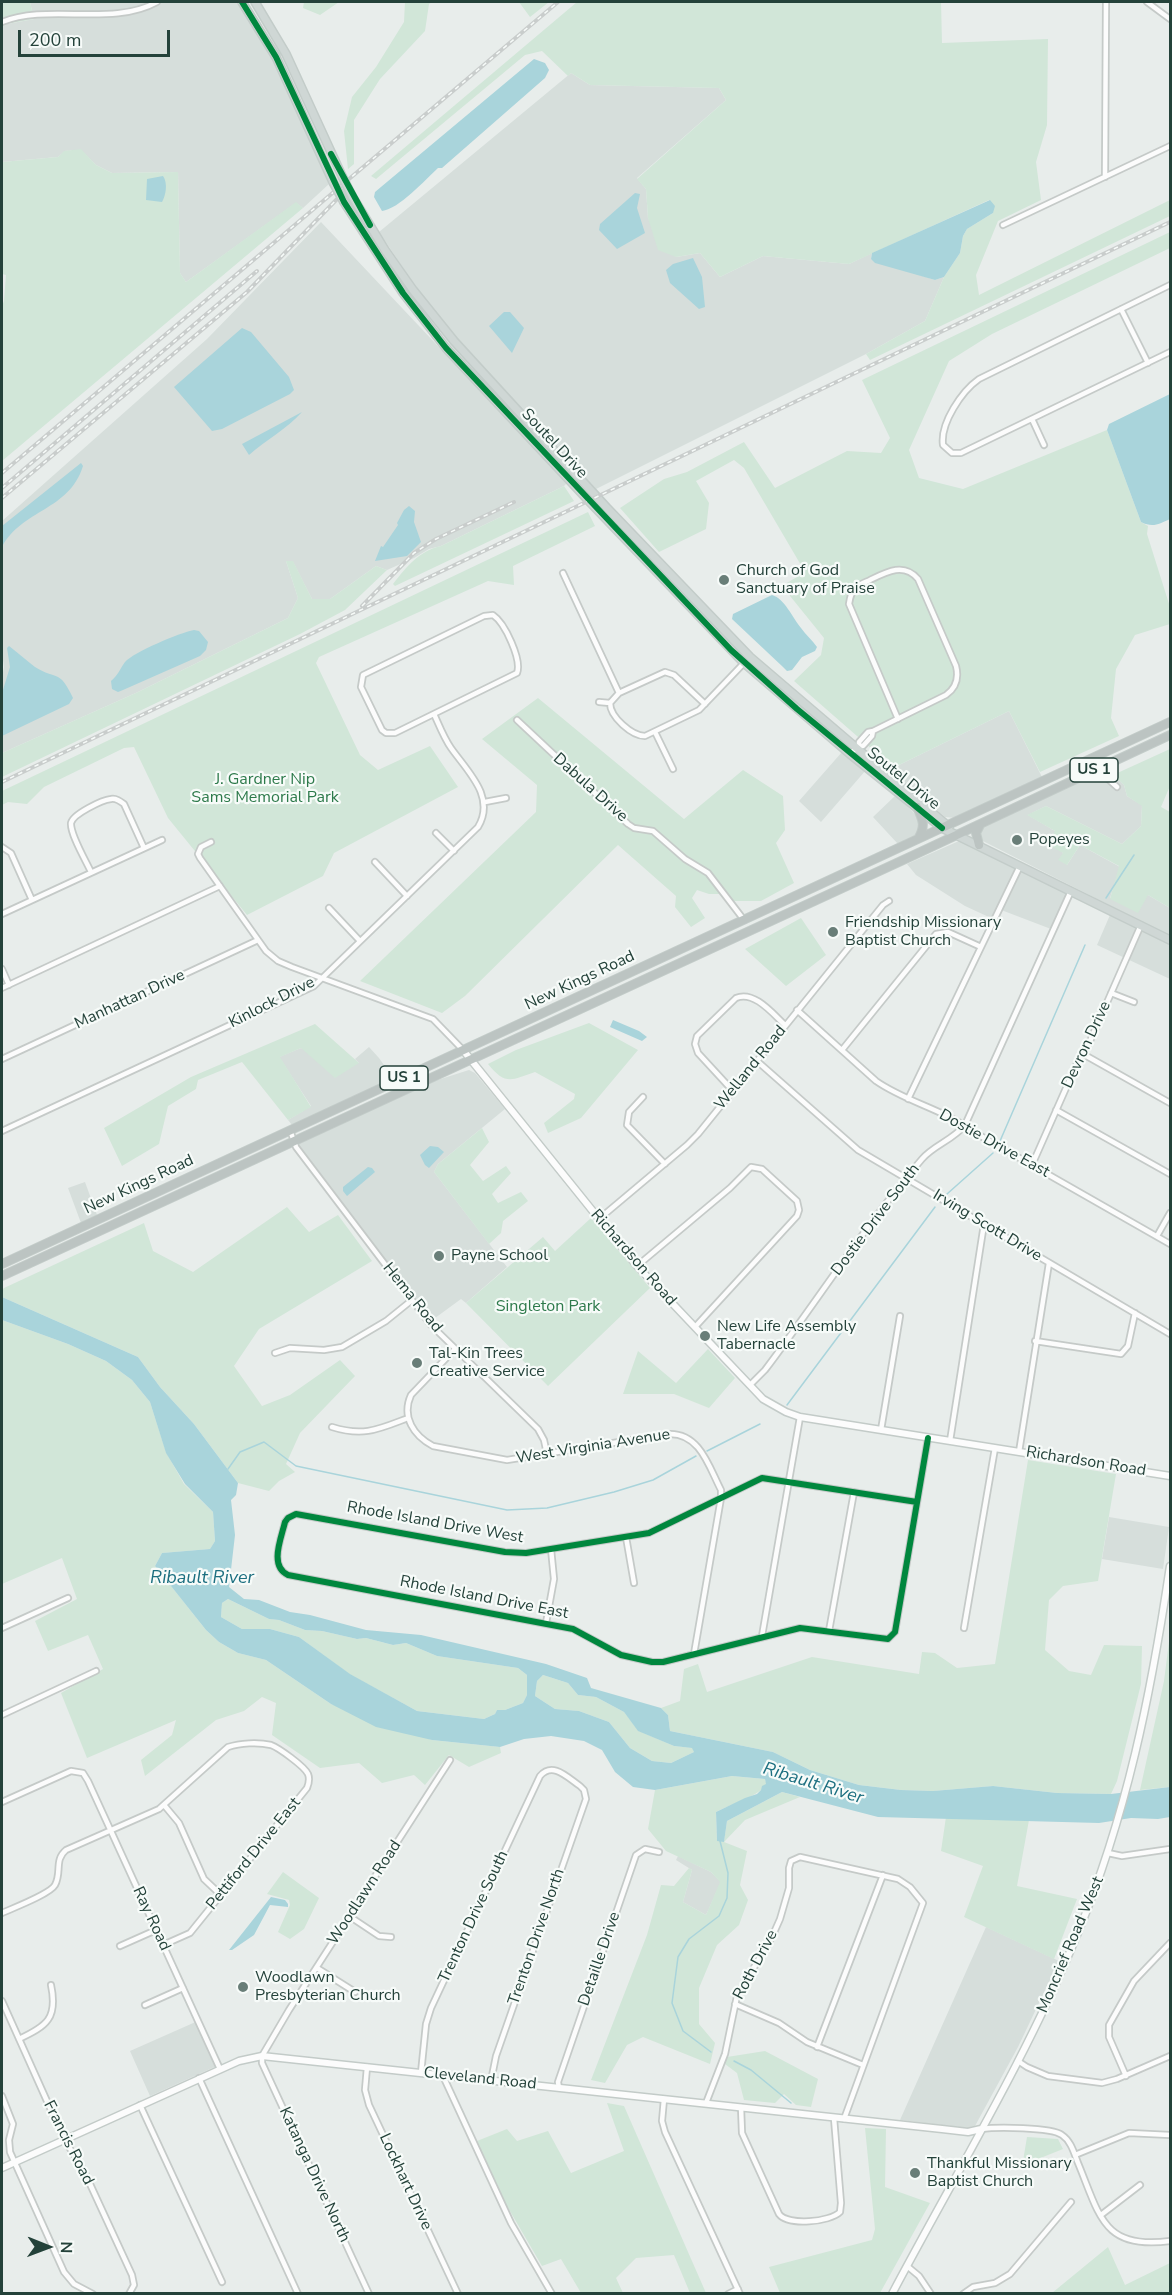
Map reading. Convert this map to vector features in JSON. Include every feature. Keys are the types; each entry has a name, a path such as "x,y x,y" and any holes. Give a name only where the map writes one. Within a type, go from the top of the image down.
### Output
{"highway":[{"name":"New Kings Road","path":"2,1264 1170,722"},
{"name":"New Kings Road","path":"2,1276 1170,735"},
{"path":"917,807 924,821 924,827 917,840"},
{"path":"979,846 976,833 981,824"}],"main road":[{"name":"Soutel Drive","path":"242,2 276,57 344,202 403,293 446,348 589,501 747,660 945,827"},
{"name":"Soutel Drive","path":"255,2 286,54 352,196 384,250 413,290 454,341 747,660"},
{"name":"Soutel Drive","path":"855,750 917,807 957,835 1170,940"}],"street":[{"path":"2,22 28,16 123,12 157,2"},
{"path":"1105,177 1106,2"},
{"path":"1147,2 1170,19"},
{"path":"1003,225 1170,146"},
{"path":"1170,285 974,382 955,406 944,433 943,445 948,451 961,453 1170,352"},
{"path":"1121,309 1148,363"},
{"path":"1032,419 1044,445"},
{"path":"855,750 868,732 873,731 946,695 955,687 956,666 918,579 912,573 901,569 856,587 849,604 897,719"},
{"path":"563,573 618,693"},
{"path":"493,615 501,621 518,658 519,668 513,676 434,714 395,733 386,733 379,726 361,687 361,679 366,672 484,616 493,615"},
{"path":"610,703 613,715 635,734 642,737 696,712 747,660"},
{"path":"610,703 618,693 668,672 705,704"},
{"path":"599,702 610,703"},
{"path":"434,714 450,746 479,787 485,802 506,798"},
{"name":"Dabula Drive","path":"517,720 628,824 634,828 653,831 685,859 708,873 744,920"},
{"path":"656,732 673,768"},
{"path":"1081,764 1083,774"},
{"path":"1097,769 1117,787"},
{"path":"91,872 72,830 72,822 76,815 109,799 124,804 144,848"},
{"name":"Kinlock Drive","path":"2,1131 314,986 478,827 484,815 485,802"},
{"path":"436,833 454,851"},
{"path":"2,914 162,840"},
{"name":"Richardson Road","path":"211,842 201,847 198,854 200,858 266,951 278,961 433,1018 463,1050 637,1266 750,1385 776,1407 800,1417 1170,1476"},
{"path":"3,848 11,853 32,900"},
{"path":"375,862 407,896"},
{"path":"908,1099 1020,866"},
{"path":"2,988 220,886"},
{"name":"Dostie Drive South","path":"750,1385 770,1363 924,1157 958,1134 965,1125 1071,891"},
{"path":"803,893 809,902"},
{"name":"Welland Road","path":"599,1220 698,1134 883,905 889,901"},
{"path":"329,908 360,941"},
{"name":"Devron Drive","path":"1032,1165 1141,926"},
{"path":"842,1050 936,934 948,932 981,947"},
{"name":"Manhattan Drive","path":"2,1059 258,940"},
{"path":"2,969 9,985"},
{"path":"625,975 630,985"},
{"path":"1111,993 1134,1002"},
{"path":"733,1091 698,1053 694,1044 697,1036 736,998 748,996 785,1025"},
{"name":"Dostie Drive East","path":"797,1010 890,1091 965,1125 1170,1244"},
{"path":"1083,1054 1170,1103"},
{"name":"Irving Scott Drive","path":"757,1061 851,1146 1170,1334"},
{"path":"643,1097 629,1112 627,1125 665,1164"},
{"path":"1056,1110 1170,1174"},
{"name":"Hema Road","path":"290,1130 296,1147 431,1325 538,1429 544,1440 547,1454"},
{"path":"637,1266 730,1188 747,1169 755,1167 762,1169 797,1201 800,1210 797,1216 695,1327"},
{"path":"145,1198 149,1207"},
{"path":"1157,1236 1170,1213"},
{"path":"950,1441 984,1224"},
{"path":"1018,1452 1049,1263"},
{"path":"275,1353 290,1348 324,1350 342,1347 386,1321 412,1300"},
{"path":"1035,1341 1117,1354 1124,1352 1128,1346 1135,1313"},
{"path":"881,1430 900,1316"},
{"path":"332,1427 348,1432 367,1433 408,1418 407,1410 411,1395 455,1349"},
{"path":"1124,1352 1130,1359"},
{"path":"762,1635 800,1417"},
{"name":"West Virginia Avenue","path":"408,1418 410,1425 424,1441 440,1448 507,1460 669,1434 684,1435 697,1445 720,1490 721,1498"},
{"path":"917,1502 928,1437"},
{"path":"963,1628 994,1448"},
{"name":"Rhode Island Drive West","path":"279,1568 277,1560 285,1522 292,1515 300,1514 505,1552 526,1553 658,1530 762,1478 917,1502"},
{"path":"829,1631 854,1492"},
{"path":"694,1654 721,1498"},
{"name":"Rhode Island Drive East","path":"279,1568 288,1575 581,1631 612,1651 652,1662 663,1662 762,1635 800,1628 883,1639 891,1638 895,1632 917,1502"},
{"path":"626,1537 634,1583"},
{"path":"546,1623 554,1579 551,1549"},
{"name":"Moncrief Road West","path":"892,2294 1018,2061 1062,1970 1108,1853 1139,1744 1153,1678 1170,1566"},
{"path":"2,1628 68,1598"},
{"path":"2,1714 96,1671"},
{"name":"Pettiford Drive East","path":"163,1945 190,1933 307,1788 309,1779 306,1771 276,1747 263,1744 228,1746 164,1805"},
{"name":"Woodlawn Road","path":"262,2056 450,1760"},
{"name":"Trenton Drive South","path":"421,2073 426,2024 431,2008 540,1776 549,1770 559,1771 580,1786 585,1794"},
{"name":"Ray Road","path":"2,1802 70,1771 79,1771 88,1781 220,2069"},
{"name":"Trenton Drive North","path":"491,2081 496,2056 563,1860 585,1804 585,1794"},
{"path":"2,1913 52,1889 57,1881 59,1861 63,1852 164,1805 179,1823 204,1879 221,1895"},
{"name":"Detaille Drive","path":"559,2088 558,2082 636,1855 645,1849 659,1852"},
{"path":"1108,1853 1122,1856 1170,1849"},
{"name":"Roth Drive","path":"706,2103 725,2054 735,2004 780,1919 789,1887 791,1861 800,1857 883,1875"},
{"path":"817,2047 883,1875 904,1882 923,1903 844,2119"},
{"path":"349,1916 379,1936 391,1937"},
{"path":"120,1946 156,1930"},
{"path":"1126,2076 1109,2037 1109,2025 1134,1982 1170,1943"},
{"path":"317,1968 355,1992"},
{"path":"19,2039 41,2028 50,2018 54,2000 51,1985"},
{"path":"145,2005 183,1988"},
{"name":"Francis Road","path":"2,2001 63,2139 84,2171 132,2275 134,2285 129,2294"},
{"path":"735,2004 779,2023 817,2047 863,2065"},
{"name":"Cleveland Road","path":"2,2168 199,2078 239,2061 262,2056 960,2131 981,2129"},
{"name":"Katanga Drive North","path":"262,2056 262,2063 369,2294"},
{"path":"1018,2061 1041,2075 1102,2083 1126,2076 1170,2056"},
{"name":"Lockhart Drive","path":"367,2067 365,2090 369,2105 458,2294"},
{"path":"443,2076 511,2223 552,2294"},
{"path":"199,2078 298,2294"},
{"path":"2,2096 13,2124 9,2148 64,2272 74,2284 93,2294"},
{"path":"664,2099 662,2121 665,2132 739,2291 728,2294"},
{"path":"140,2105 222,2282"},
{"path":"741,2107 742,2133 779,2214 785,2220 793,2222 832,2218 840,2212 842,2203 834,2118"},
{"path":"981,2129 1052,2131 1064,2136 1075,2155 1101,2215 1112,2231 1135,2242 1149,2244 1170,2241"},
{"path":"1075,2155 1129,2133 1170,2135"},
{"path":"1101,2215 1140,2185"},
{"path":"963,2294 973,2287 995,2283 1010,2274 1071,2202"},
{"path":"907,2266 919,2276 931,2294"}],"shaded area":[{"path":"30,2 238,2 273,60 329,184 303,208 296,203 186,282 180,273 178,172 112,173 96,165 81,150 65,151 58,157 2,162 2,27 34,19"},
{"path":"571,73 590,85 719,88 726,100 637,178 646,189 648,218 676,257 700,253 720,277 763,256 849,264 872,253 871,259 935,280 944,277 925,321 866,354 596,489 456,338 418,290 379,232"},
{"path":"321,222 567,483 441,546 429,549 387,570 376,566 330,599 312,599 293,562 286,561 298,598 288,618 138,692 2,753 4,667 2,653 2,521 207,339"},
{"path":"1009,711 1042,777 956,818 945,817 886,767 889,764 899,765"},
{"path":"842,752 866,770 821,822 799,801"},
{"path":"1107,768 1124,785 1127,796 1142,805 1141,826 1122,844 1046,806 1028,815 1055,831 1067,865 1080,845 1120,867 1110,898 1148,895 1170,908 1170,936 981,840 979,829"},
{"path":"896,795 920,819 918,834 898,844 873,817"},
{"path":"959,841 1067,894 1051,929 996,908 991,918 965,906 916,875 907,864"},
{"path":"1110,915 1170,945 1170,979 1097,945"},
{"path":"369,1047 393,1078 292,1125 288,1120 311,1106 279,1057 301,1048 359,1063 355,1059"},
{"path":"469,1070 475,1073 505,1109 438,1164 434,1172 507,1267 466,1303 461,1299 431,1321 296,1144 428,1083"},
{"path":"85,1182 97,1215 81,1223 68,1188"},
{"path":"1109,1517 1169,1527 1163,1569 1102,1559"},
{"path":"678,1856 711,1872 721,1882 706,1915 683,1902 692,1870 676,1860"},
{"path":"986,1927 1059,1961 1018,2047 975,2126 967,2128 900,2120"},
{"path":"200,2020 221,2064 150,2096 130,2051"}],"green space":[{"path":"2,2 30,2 34,19 2,27"},
{"path":"304,2 339,2 320,15 303,8"},
{"path":"405,2 432,2 429,4 425,31 380,79 354,120 354,164 348,169 344,131 352,97 376,67 404,22"},
{"path":"519,2 549,2 530,17"},
{"path":"577,2 941,2 942,43 1048,39 1047,125 1036,162 1041,200 998,221 976,275 979,295 1170,200 1170,216 870,360 866,354 925,321 944,277 960,253 963,236 967,229 993,213 989,200 849,264 763,256 720,277 700,253 676,257 658,250 648,218 646,189 637,179 726,100 719,88 590,85 571,73 568,76 542,51 525,55 376,179 371,176"},
{"path":"81,149 96,165 112,173 178,172 180,273 186,282 296,202 303,208 2,461 2,306 6,275 2,274 2,162 58,157 64,151"},
{"path":"1170,232 1170,248 992,334 949,361 909,450 919,478 963,489 1107,430 1141,522 1148,526 1147,534 1170,607 1170,624 1135,635 1116,669 1111,718 1119,736 1040,772 1009,711 899,765 889,764 794,681 821,655 824,638 782,586 805,572 744,468 734,460 696,481 709,503 706,529 659,552 620,508 664,479 687,472 744,442 775,488 847,451 881,453 890,438 862,380"},
{"path":"564,486 574,501 395,586 393,584 420,555"},
{"name":"J. Gardner Nip Sams Memorial Park","path":"588,512 595,526 513,566 514,585 488,581 319,657 316,663 360,755 378,770 430,746 458,787 334,853 323,876 247,915 168,818 134,747 124,748 44,787 27,804 8,802 2,805 2,791"},
{"path":"286,561 293,561 312,599 330,599 376,566 387,570 345,610 300,634 2,777 2,753 138,692 288,618 298,598"},
{"path":"538,698 684,819 743,770 783,796 785,830 776,843 794,883 761,901 734,901 719,894 697,890 692,898 705,918 691,927 675,907 676,896 618,845 465,996 442,1013 360,981 536,812 537,785 482,739"},
{"path":"1170,749 1170,786 1161,807 1170,812 1170,908 1148,895 1138,913 1110,899 1119,866 1080,845 1067,865 1058,860 1063,853 1047,844 1055,831 1027,815 1046,806 1122,844 1141,826 1142,806 1127,796 1124,785 1113,775"},
{"path":"801,918 826,955 786,986 745,949"},
{"path":"589,1023 638,1050 581,1118 548,1133 544,1123 574,1099 575,1094 535,1072 514,1079 504,1078 488,1064 516,1050"},
{"path":"315,1024 359,1063 335,1078 301,1048 280,1057 311,1107 288,1120 242,1062 198,1080 196,1089 168,1106 159,1144 122,1166 104,1128 191,1077"},
{"path":"482,1128 489,1142 470,1165 483,1181 506,1166 511,1173 492,1194 498,1203 521,1192 528,1201 503,1221 501,1233 489,1244 434,1172 438,1164"},
{"path":"287,1207 309,1232 338,1215 372,1261 259,1329 234,1366 262,1406 290,1395 340,1360 355,1376 300,1433 286,1464 295,1472 279,1481 269,1491 238,1483 194,1424 160,1387 138,1357 2,1297 4,1288 144,1223 153,1251 193,1272"},
{"name":"Singleton Park","path":"591,1218 650,1288 548,1386 466,1303 543,1237 555,1251"},
{"path":"2,1320 68,1344 106,1361 132,1380 150,1402 166,1452 184,1484 213,1512 215,1541 210,1549 162,1553 155,1566 206,1630 219,1642 238,1653 266,1660 331,1704 432,1740 500,1747 501,1753 469,1767 449,1755 425,1785 414,1775 382,1783 359,1763 320,1768 272,1735 276,1703 262,1697 244,1711 216,1720 145,1776 141,1760 172,1735 176,1720 87,1758 61,1693 103,1669 88,1635 48,1651 35,1621 77,1599 62,1558 2,1584"},
{"path":"708,1349 735,1378 709,1408 674,1394 623,1394 638,1351 676,1383"},
{"path":"1028,1460 1116,1474 1098,1581 1063,1586 1049,1600 1045,1650 1069,1671 1091,1675 1104,1645 1142,1646 1141,1684 1117,1781 1111,1794 1057,1793 993,1786 933,1791 859,1785 810,1770 773,1752 670,1731 668,1715 661,1708 680,1701 684,1669 698,1664 707,1692 812,1657 919,1674 922,1652 935,1653 957,1668 995,1664"},
{"path":"228,1599 269,1619 279,1620 305,1630 322,1631 357,1639 366,1638 393,1645 406,1643 437,1656 518,1668 527,1675 527,1695 523,1703 505,1710 497,1710 495,1714 484,1719 417,1711 349,1674 299,1637 270,1629 242,1629 221,1617 222,1603"},
{"path":"1170,1634 1170,1787 1140,1790 1164,1681"},
{"path":"543,1675 568,1683 578,1695 596,1697 624,1712 639,1731 674,1746 693,1748 694,1752 671,1763 652,1761 630,1748 609,1722 579,1711 555,1709 535,1696 537,1681"},
{"path":"732,1776 765,1779 767,1785 750,1797 716,1812 717,1841 724,1841 727,1821 782,1792 800,1797 745,1820 724,1842 747,1851 740,1885 748,1900 739,1925 717,1945 699,1988 699,2024 715,2043 710,2064 643,2037 627,2045 605,2083 591,2080 647,1935 661,1885 674,1886 689,1868 692,1870 683,1902 706,1915 720,1882 711,1872 666,1851 648,1829 655,1790"},
{"path":"946,1817 1029,1820 1017,1886 1077,1899 1054,1959 964,1917 983,1866 941,1851"},
{"path":"283,1872 319,1898 304,1929 290,1939 278,1932 290,1905 289,1900 267,1894"},
{"path":"765,2051 818,2079 811,2107 796,2105 784,2094 775,2103 744,2100 737,2073 725,2064 727,2057"},
{"path":"607,2103 624,2106 706,2293 690,2293 674,2255 636,2258 616,2278 623,2293 581,2293 561,2259 542,2266 507,2206 477,2141 507,2129 517,2141 548,2131 571,2173 624,2151"},
{"path":"865,2128 886,2129 885,2187 930,2203 880,2293 780,2293 769,2267 872,2240 875,2229"},
{"path":"1027,2137 1058,2139 1063,2149 1028,2163 1023,2161"},
{"path":"1108,2247 1125,2285 1170,2263 1170,2293 1052,2293"}],"water":[{"path":"534,59 545,63 549,70 545,78 442,168 438,168 404,200 382,211 374,197 375,192"},
{"path":"163,176 166,189 162,202 146,200 147,179"},
{"path":"635,193 640,194 637,208 645,233 617,249 599,230 600,224"},
{"path":"990,200 995,206 993,213 967,229 963,236 960,253 944,277 935,280 875,263 871,259 872,253"},
{"path":"693,258 702,277 705,307 699,309 670,283 666,270 673,264"},
{"path":"504,312 510,312 524,328 512,353 489,326"},
{"path":"242,328 251,332 289,377 294,390 222,429 212,431 174,387"},
{"path":"1170,394 1170,519 1149,525 1141,522 1107,430 1109,424"},
{"path":"302,412 290,424 249,455 242,444"},
{"path":"81,463 83,466 76,481 67,492 21,525 2,547 2,526"},
{"path":"409,506 415,511 414,522 421,542 407,556 375,561 381,546 383,547 398,525 404,510"},
{"path":"772,595 785,604 817,647 815,651 802,657 792,670 787,671 732,619 733,614"},
{"path":"194,630 199,631 208,642 206,650 200,656 118,692 112,689 111,681 130,658 157,643"},
{"path":"9,646 35,667 61,679 73,698 69,704 2,736 2,693 10,667 7,648"},
{"path":"613,1020 647,1037 642,1041 610,1027"},
{"path":"430,1146 438,1147 444,1152 429,1168 420,1155"},
{"path":"368,1167 375,1172 347,1196 343,1187"},
{"name":"Ribault River","path":"2,1297 138,1357 160,1387 194,1424 238,1483 236,1495 231,1500 235,1535 229,1587 244,1599 259,1600 290,1612 366,1630 421,1635 546,1664 587,1678 591,1688 661,1708 668,1715 670,1731 773,1752 810,1770 859,1785 933,1791 993,1786 1057,1793 1111,1794 1170,1787 1170,1817 1131,1818 1099,1823 878,1817 782,1792 727,1821 724,1842 717,1841 716,1812 757,1794 766,1784 765,1779 732,1776 655,1790 633,1787 615,1772 602,1750 584,1741 551,1736 524,1739 500,1747 432,1740 376,1727 331,1704 266,1660 238,1653 219,1642 206,1630 155,1566 162,1553 210,1549 215,1541 213,1512 185,1484 166,1453 150,1402 132,1380 106,1361 68,1344 2,1320","holes":["228,1599 269,1619 279,1620 305,1630 322,1631 357,1639 366,1638 393,1645 406,1643 437,1656 518,1668 527,1675 527,1695 523,1703 505,1710 497,1710 495,1714 484,1719 417,1711 350,1674 299,1637 270,1629 242,1629 221,1617 222,1603","543,1675 568,1683 578,1695 596,1697 624,1712 638,1731 674,1746 692,1748 694,1752 671,1763 652,1761 630,1748 609,1722 579,1711 555,1709 535,1696 537,1681"]},
{"path":"271,1897 285,1900 288,1907 270,1905 254,1935 229,1950"}],"waterway":[{"path":"1106,898 1134,855"},
{"path":"1000,1141 1085,945"},
{"path":"947,1194 993,1153"},
{"path":"787,1405 935,1207"},
{"path":"707,1451 760,1424"},
{"path":"228,1469 240,1452 264,1442 296,1466 507,1510 547,1508 614,1492 653,1480 696,1456"},
{"path":"711,2052 683,2031 672,2003 678,1957 689,1939 719,1916 727,1898 728,1873 720,1841"},
{"path":"734,2061 751,2070 791,2103"}],"railway":[{"path":"2,473 558,2"},
{"path":"2,498 247,292 339,197"},
{"path":"2,782 1170,222"},
{"path":"2,488 257,271"},
{"path":"362,606 414,553 436,539 514,502"}],"cycle path":[{"path":"242,2 276,57 344,202 403,293 446,348 731,650 797,709 942,828"},
{"path":"331,154 370,225"},
{"path":"917,1502 762,1478 649,1533 526,1553 505,1552 296,1514 285,1522 279,1544 278,1559 282,1571 288,1575 573,1629 621,1655 652,1662 663,1662 800,1628 888,1639 895,1632 928,1438"}],"place":[{"name":"Church of God Sanctuary of Praise","path":"724,580"},
{"name":"Popeyes","path":"1017,840"},
{"name":"Friendship Missionary Baptist Church","path":"833,932"},
{"name":"Payne School","path":"439,1256"},
{"name":"New Life Assembly Tabernacle","path":"705,1336"},
{"name":"Tal-Kin Trees Creative Service","path":"417,1363"},
{"name":"Woodlawn Presbyterian Church","path":"243,1987"},
{"name":"Thankful Missionary Baptist Church","path":"915,2173"}]}
